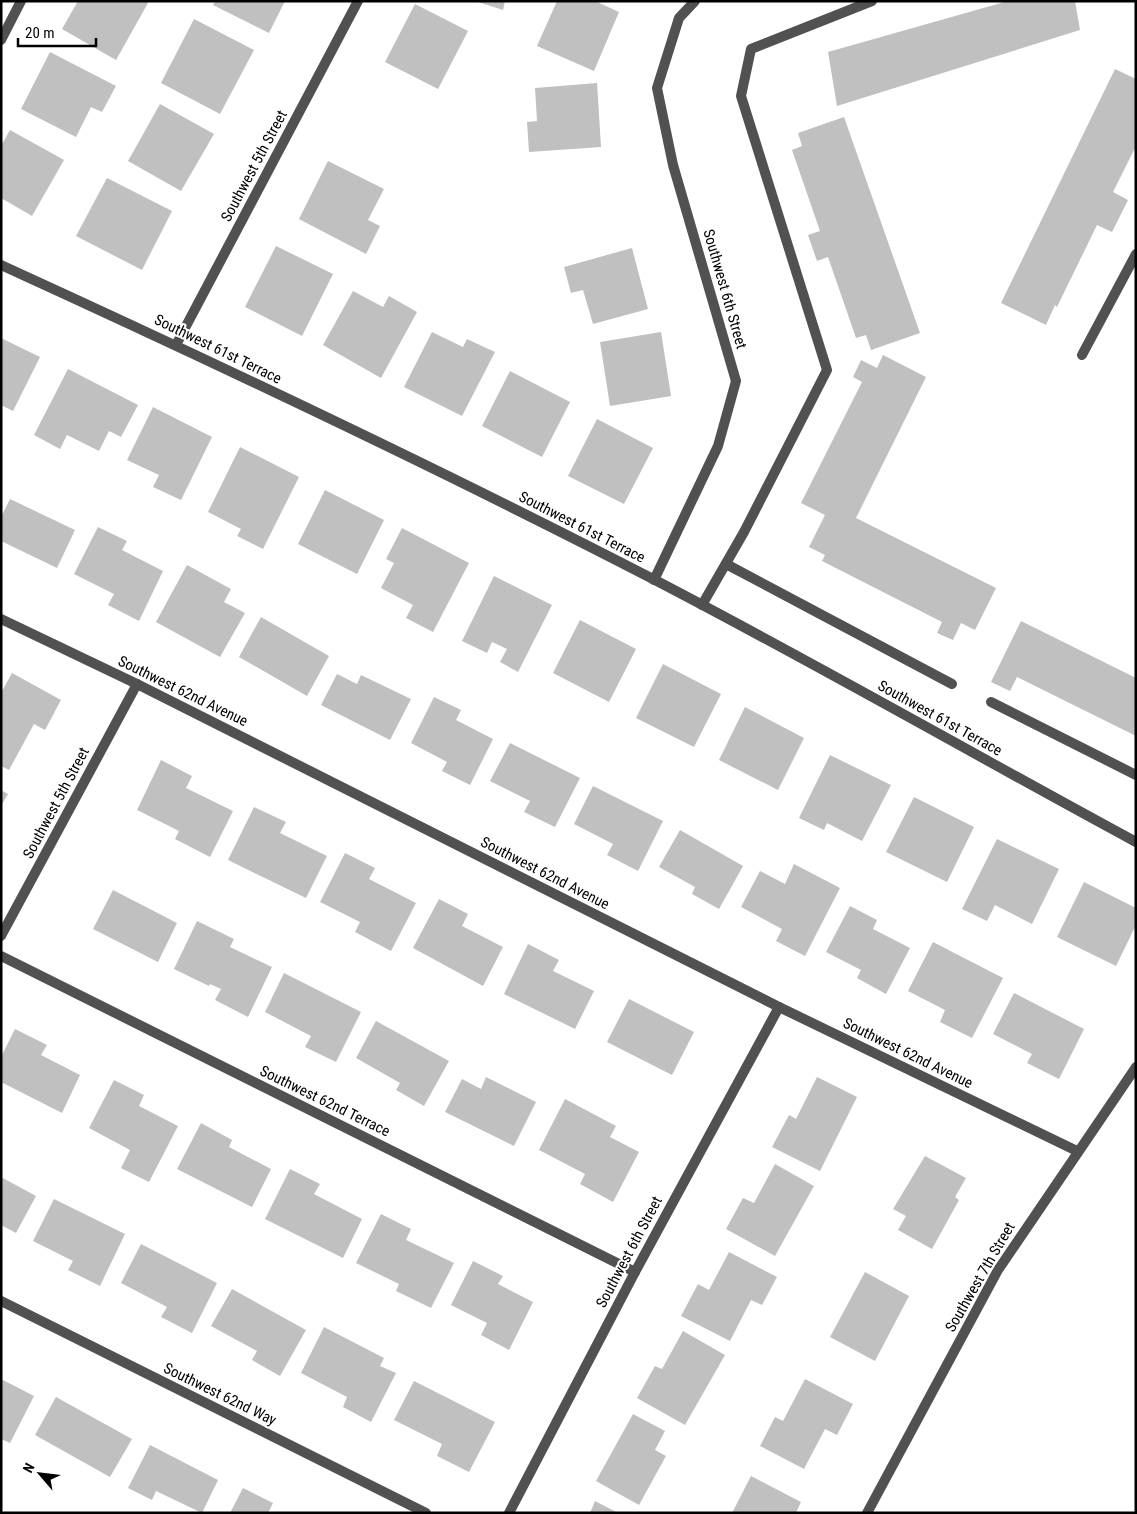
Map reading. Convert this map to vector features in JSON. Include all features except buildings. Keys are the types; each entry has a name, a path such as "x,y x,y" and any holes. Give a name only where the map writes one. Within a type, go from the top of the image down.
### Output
{"street":[{"path":"1,40 21,1"},
{"name":"Southwest 5th Street","path":"176,345 358,1"},
{"name":"Southwest 6th Street","path":"654,580 718,446 736,382 673,166 657,88 679,18 694,1"},
{"path":"702,606 726,564 827,370 741,96 751,49 872,1"},
{"path":"1082,356 1136,254"},
{"name":"Southwest 61st Terrace","path":"1,265 176,345 434,470 654,580 1136,842"},
{"path":"726,564 952,684"},
{"name":"Southwest 62nd Avenue","path":"1,619 138,684 779,1007 1077,1151"},
{"name":"Southwest 5th Street","path":"1,936 138,684"},
{"path":"991,702 1136,775"},
{"name":"Southwest 62nd Terrace","path":"1,956 635,1272"},
{"name":"Southwest 6th Street","path":"509,1513 635,1272 779,1007"},
{"name":"Southwest 7th Street","path":"867,1513 998,1270 1077,1151 1136,1067"},
{"name":"Southwest 62nd Way","path":"1,1301 426,1513"}]}
